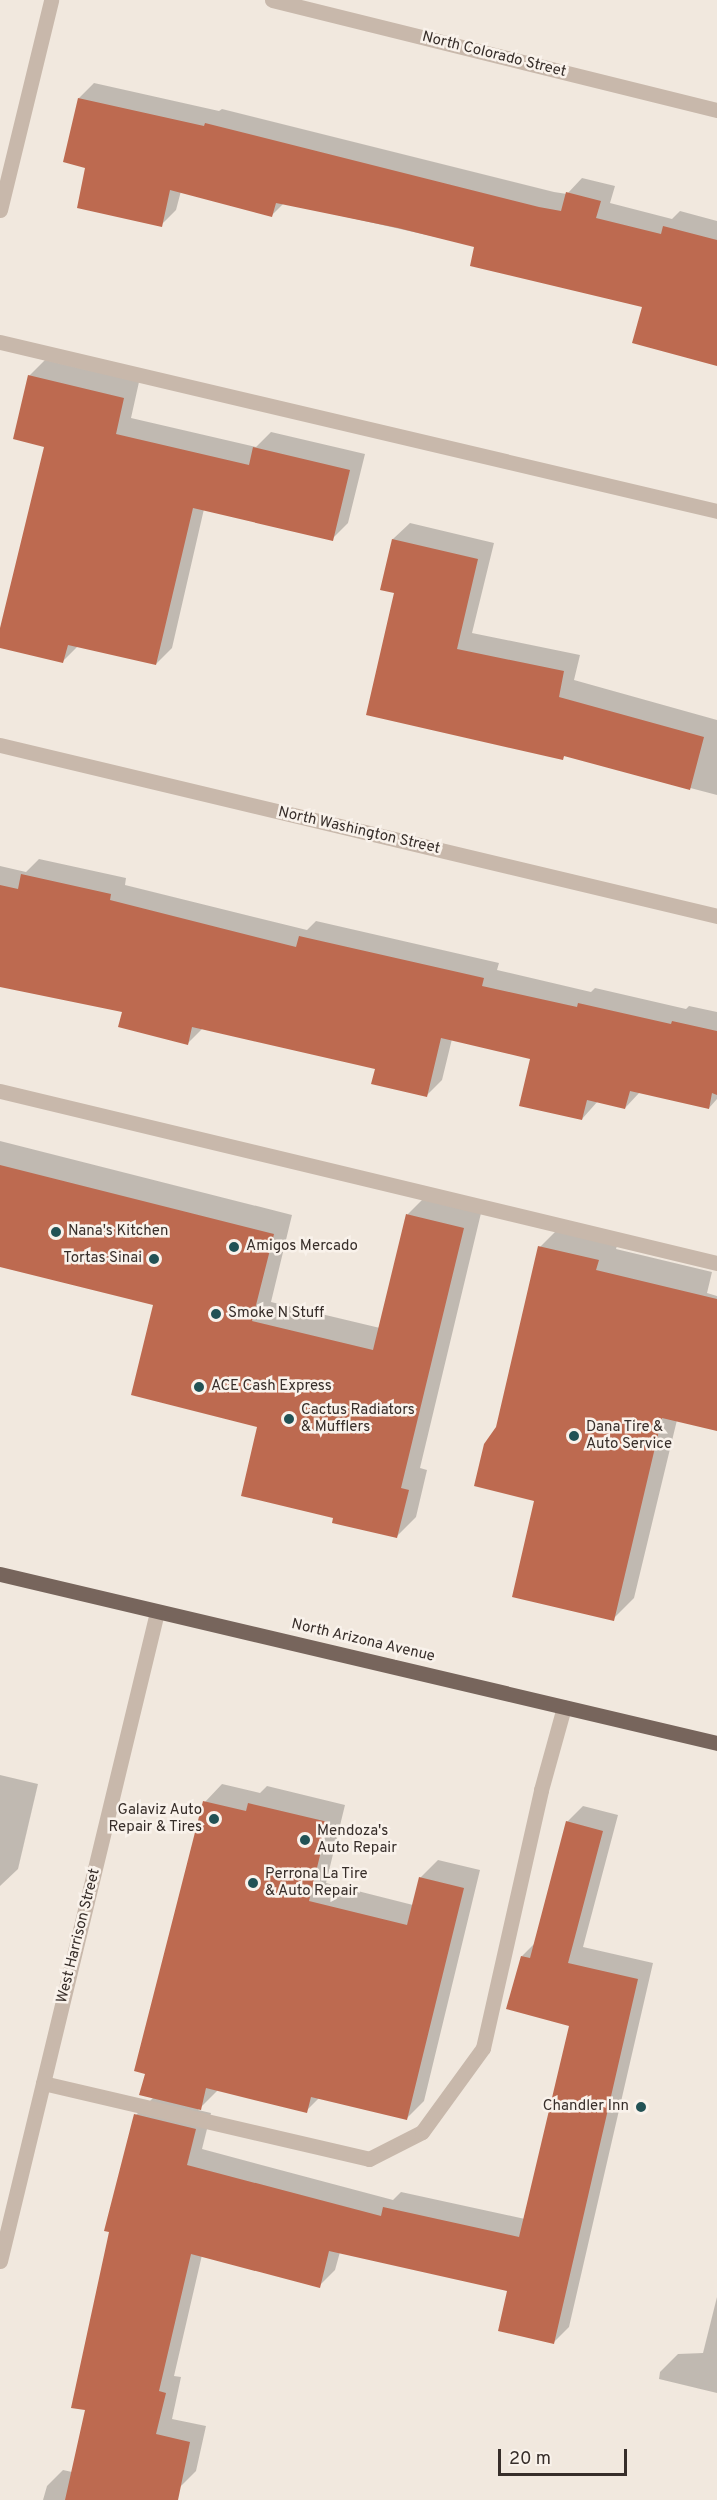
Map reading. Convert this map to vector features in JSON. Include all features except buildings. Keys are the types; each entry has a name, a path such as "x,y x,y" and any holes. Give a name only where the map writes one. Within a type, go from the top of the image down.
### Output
{"main road":[{"name":"North Arizona Avenue","path":"0,1574 717,1743"}],"street":[{"path":"0,210 51,0"},
{"name":"North Colorado Street","path":"272,0 717,110"},
{"path":"0,342 717,511"},
{"name":"North Washington Street","path":"0,745 717,916"},
{"path":"0,1090 717,1263"},
{"name":"West Harrison Street","path":"0,2261 157,1612"},
{"path":"43,2083 369,2159 422,2132 483,2048 541,1790 564,1707"}],"place":[{"name":"Nana's Kitchen","path":"56,1232"},
{"name":"Amigos Mercado","path":"234,1247"},
{"name":"Tortas Sinai","path":"154,1259"},
{"name":"Smoke N Stuff","path":"216,1314"},
{"name":"ACE Cash Express","path":"199,1387"},
{"name":"Cactus Radiators & Mufflers","path":"289,1419"},
{"name":"Dana Tire & Auto Service","path":"574,1436"},
{"name":"Galaviz Auto Repair & Tires","path":"214,1819"},
{"name":"Mendoza's Auto Repair","path":"305,1840"},
{"name":"Perrona La Tire & Auto Repair","path":"253,1883"},
{"name":"Chandler Inn","path":"641,2107"}]}
